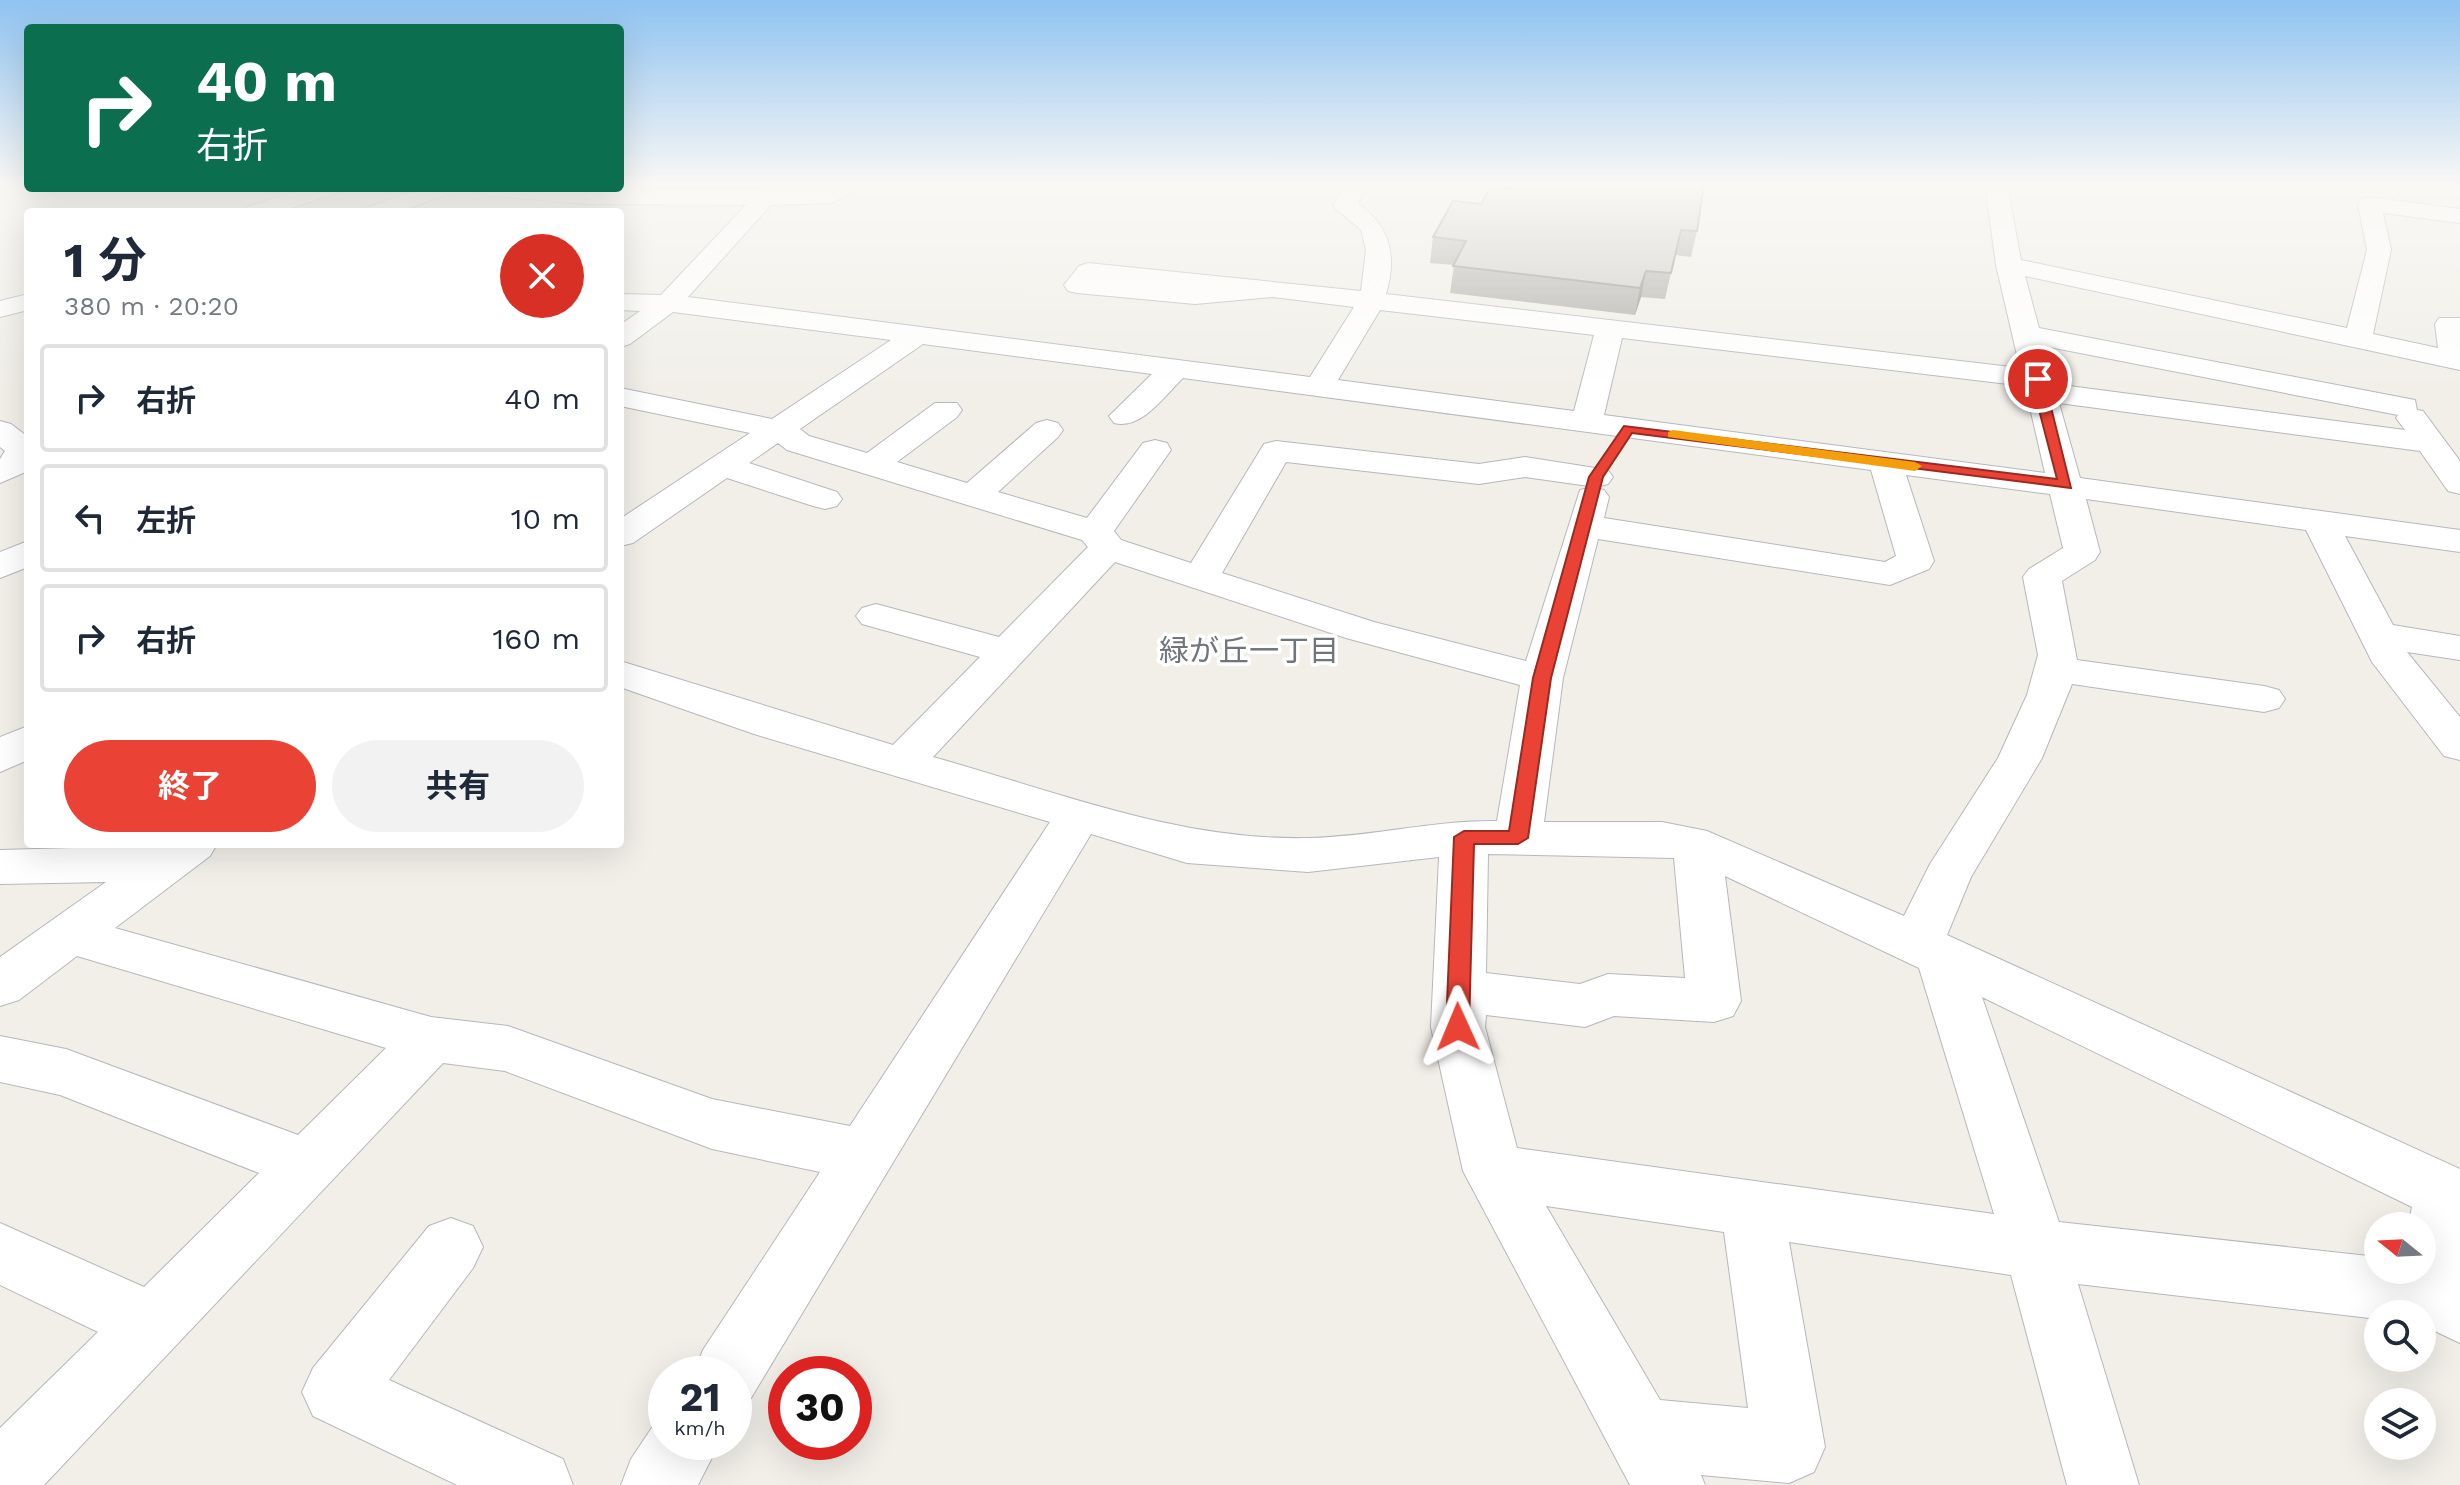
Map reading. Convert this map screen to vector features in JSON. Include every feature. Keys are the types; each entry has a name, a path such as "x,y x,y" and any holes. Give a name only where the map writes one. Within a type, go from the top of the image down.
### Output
{"street":[{"path":"624,335 668,303 714,253"},
{"path":"1318,387 1371,300 1378,276 1378,253"},
{"path":"2007,253 2082,552 2042,577 2058,655 2048,695 2020,758 1947,876 1930,951 2036,1249 2103,1485"},
{"path":"2358,339 2378,253"},
{"path":"2009,265 2277,309 2358,339 2457,360 2449,324 2460,327"},
{"path":"1273,289 1195,296 1077,285 1088,271 1273,289 1371,300 2040,385 2430,443"},
{"path":"624,302 668,303 2066,485 2455,544"},
{"path":"2277,309 2277,383"},
{"path":"1586,423 1610,329"},
{"path":"2026,334 2404,407"},
{"path":"624,532 781,430 918,335"},
{"path":"2408,350 2404,407 2460,484"},
{"path":"1125,416 1176,368"},
{"path":"624,398 781,430 798,443 974,495 1102,540 1200,579 1360,630 1542,678"},
{"path":"872,465 946,410"},
{"path":"0,473 20,462 22,448 10,427"},
{"path":"1518,838 1542,678 1596,477 1628,428"},
{"path":"974,495 1047,430"},
{"path":"901,763 1008,652 1102,540 1155,450"},
{"path":"1200,579 1276,451 1479,474 1525,467 1596,477"},
{"path":"1584,526 1890,574 1916,561 1886,463"},
{"path":"723,466 825,499"},
{"path":"624,493 666,504"},
{"path":"2319,521 2392,662 2460,746"},
{"path":"0,538 24,538"},
{"path":"0,567 24,554"},
{"path":"876,616 1008,652"},
{"path":"2378,635 2460,648"},
{"path":"2055,669 2264,699"},
{"path":"624,674 769,724 1187,846 1308,855 1464,837 1662,839 1697,846 2176,1063 2453,1195 2445,1302 2036,1249 1493,1171"},
{"path":"0,757 24,742"},
{"path":"738,1356 1079,815"},
{"path":"1464,837 1458,1027 1493,1171 1654,1460 1789,1447 1752,1207"},
{"path":"1457,991 1585,1006 1608,995 1714,1001 1697,846"},
{"path":"0,867 180,854"},
{"path":"0,985 180,854"},
{"path":"69,934 431,1039 508,1049 712,1124 865,1155"},
{"path":"0,1479 431,1039"},
{"path":"0,1059 66,1073 307,1165"},
{"path":"451,1247 337,1392 537,1485"},
{"path":"0,1253 152,1324"},
{"path":"657,1485 673,1460"}],"building":[{"path":"1460,253 1676,253 1671,273 1646,271 1640,288 1453,266"}],"slow traffic":[{"path":"1673,434 1915,466"}],"district":[{"name":"緑が丘一丁目","path":"1249,651"}],"route":[{"path":"1458,1027 1464,837 1518,838 1542,678 1596,477 1628,428 2066,485 2038,379"}]}
